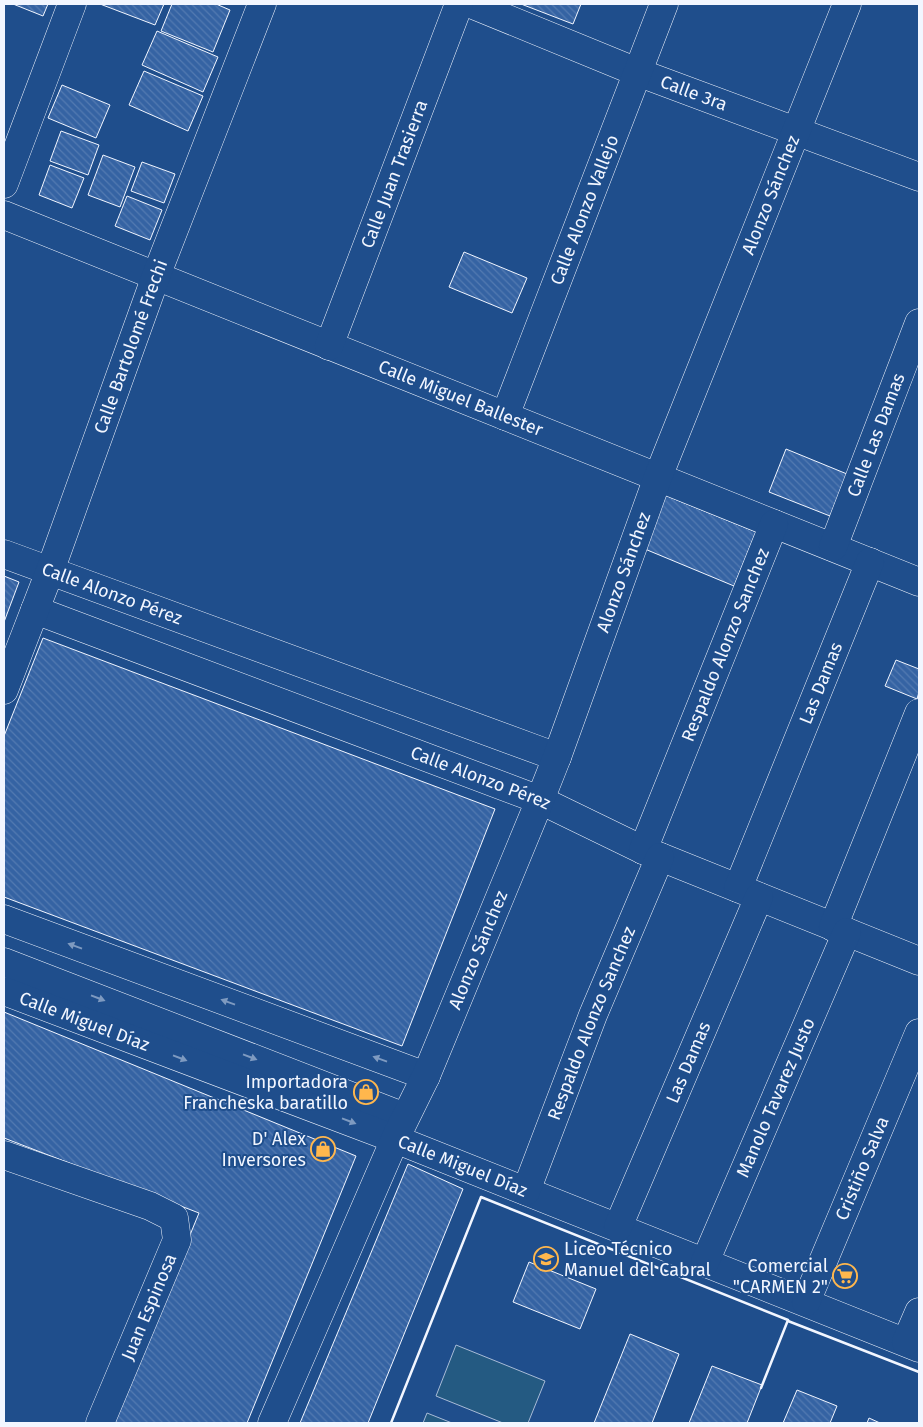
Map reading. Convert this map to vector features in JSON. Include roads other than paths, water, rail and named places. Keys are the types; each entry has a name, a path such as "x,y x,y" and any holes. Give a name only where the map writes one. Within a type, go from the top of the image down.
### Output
{"street":[{"path":"4,184 72,4"},
{"name":"Calle Bartolomé Frechi","path":"4,690 50,571 156,276 262,4"},
{"name":"Calle Juan Trasierra","path":"329,346 458,4"},
{"name":"Calle 3ra","path":"471,4 637,72 919,176"},
{"name":"Calle Alonzo Vallejo","path":"505,416 664,4"},
{"name":"Alonzo Sánchez","path":"272,1423 400,1128 426,1076 540,800 658,477 847,4"},
{"name":"Calle Miguel Ballester","path":"4,215 919,582"},
{"name":"Calle Las Damas","path":"833,547 919,323"},
{"name":"Respaldo Alonzo Sanchez","path":"526,1191 774,524"},
{"name":"Calle Alonzo Pérez","path":"4,554 557,757"},
{"name":"Las Damas","path":"618,1227 748,892 870,562"},
{"name":"Calle Alonzo Pérez","path":"35,610 540,800 651,854 919,961"},
{"name":"Manolo Tavarez Justo","path":"704,1262 840,929 919,713"},
{"path":"4,919 426,1076"},
{"name":"Calle Miguel Díaz","path":"4,962 400,1128 526,1191 913,1345"},
{"name":"Calle Miguel Díaz","path":"4,991 400,1128"},
{"name":"Cristiño Salva","path":"806,1302 919,1033"},
{"name":"Juan Espinosa","path":"4,1155 150,1206 174,1218 177,1240 100,1423"},
{"path":"913,1345 919,1312"}],"place":[{"name":"Importadora Francheska baratillo","path":"366,1092"},
{"name":"D' Alex Inversores","path":"323,1149"},
{"name":"Liceo Técnico Manuel del Cabral","path":"546,1259"},
{"name":"Comercial \"CARMEN 2\"","path":"845,1276"}]}
